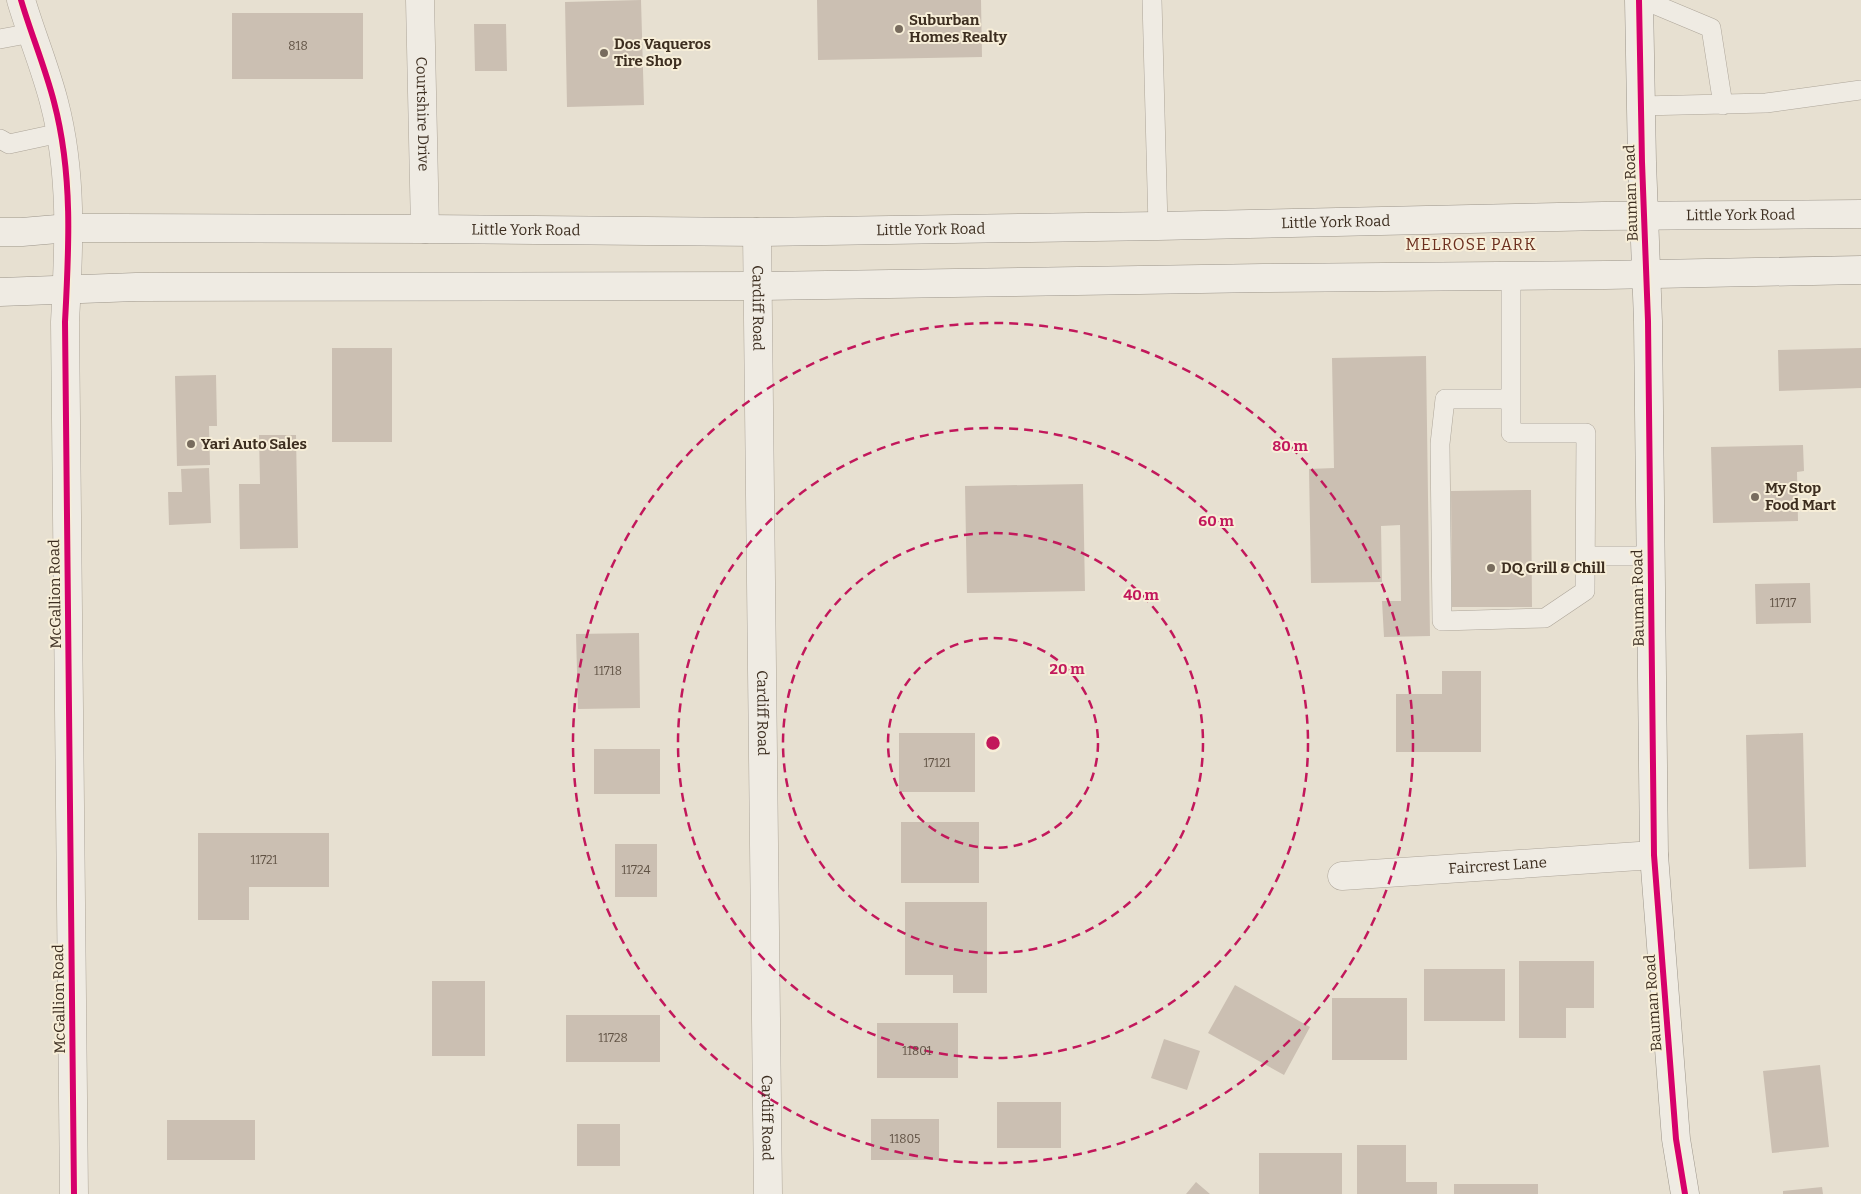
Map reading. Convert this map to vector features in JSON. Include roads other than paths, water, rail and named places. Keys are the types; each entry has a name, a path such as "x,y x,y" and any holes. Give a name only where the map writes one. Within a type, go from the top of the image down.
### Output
{"street":[{"name":"McGallion Road","path":"21,0 54,102 68,186 64,322 74,1194"},
{"name":"Courtshire Drive","path":"420,0 425,229"},
{"name":"Bauman Road","path":"1639,0 1646,274 1654,855 1676,1139 1685,1194"},
{"name":"Little York Road","path":"0,232 68,228 757,232 1644,216 1861,214"},
{"name":"Cardiff Road","path":"757,232 768,1194"},
{"path":"0,292 155,287 758,286 1861,270"},
{"name":"Faircrest Lane","path":"1342,876 1654,855"}],"lane":[{"path":"1152,0 1158,226"},
{"path":"1644,0 1672,10 1711,28 1722,105"},
{"path":"0,39 32,33"},
{"path":"1641,106 1766,104 1861,90"},
{"path":"0,139 9,144 60,133"},
{"path":"1511,275 1511,399 1511,433 1586,433 1585,592 1545,618 1442,621 1440,444 1445,399 1511,399"},
{"path":"1586,556 1650,556"}],"place":[{"name":"Suburban Homes Realty","path":"899,29"},
{"name":"Dos Vaqueros Tire Shop","path":"604,53"},
{"name":"Yari Auto Sales","path":"191,444"},
{"name":"My Stop Food Mart","path":"1755,497"},
{"name":"DQ Grill & Chill","path":"1491,568"}],"district":[{"name":"MELROSE PARK","path":"1471,244"}]}
